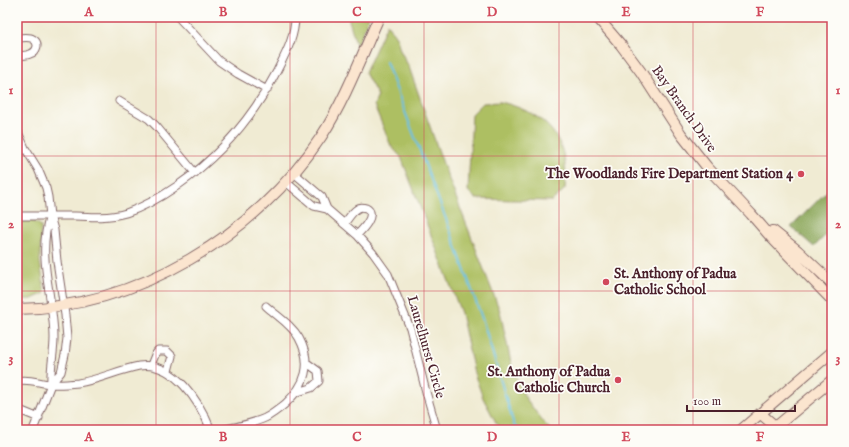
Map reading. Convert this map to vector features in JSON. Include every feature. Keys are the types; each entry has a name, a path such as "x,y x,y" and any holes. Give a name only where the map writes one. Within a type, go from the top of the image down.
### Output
{"street":[{"path":"178,17 220,61 238,74 267,90"},
{"path":"17,216 107,216 125,213 150,203 195,173 216,155 231,139 267,90 290,45 293,36 295,17"},
{"path":"17,309 64,304 122,290 169,271 192,259 234,230 254,214 294,173 321,136 346,91 379,17"},
{"name":"Bay Branch Drive","path":"597,17 621,45 681,134 707,167 771,237 832,300"},
{"path":"17,38 29,37 34,39 37,44 35,52 17,56"},
{"path":"119,101 149,119 158,127 195,173"},
{"path":"17,130 25,148 43,178 48,197 64,304 67,338 61,372 52,384 33,430"},
{"name":"Laurelhurst Circle","path":"294,173 322,197 327,209 357,235 382,264 392,283 410,328 437,430"},
{"name":"Laurelhurst Circle","path":"286,182 314,206 327,209"},
{"path":"344,224 357,209 363,207 367,209 370,213 370,220 357,235"},
{"name":"Bay Branch Drive","path":"751,214 798,251 832,283"},
{"path":"50,216 45,229 45,260 52,306 54,339 50,371 52,384"},
{"path":"221,430 258,421 275,413 298,392 304,380 307,363 299,337 292,328 266,306"},
{"path":"151,365 158,351 167,350 172,356 168,371"},
{"path":"742,430 832,352"},
{"path":"298,392 310,388 319,381 318,371 307,363"},
{"path":"17,381 27,380 52,384 77,383 89,381 138,366 151,365 168,371 187,389 197,402 211,430"},
{"path":"761,414 774,429 832,380"},
{"path":"17,409 39,418"}],"green space":[{"path":"348,17 369,17 357,47"},
{"path":"387,24 397,38 400,50 409,67 445,169 500,311 513,372 525,397 543,422 551,430 500,430 483,398 474,373 461,313 401,157 391,146 374,105 378,96 365,73"},
{"path":"501,102 532,114 552,131 559,143 564,156 566,171 565,189 552,201 476,199 468,191 472,114 483,103"},
{"path":"832,186 832,229 814,247 791,227"},
{"path":"17,221 33,221 41,226 40,262 45,293 32,299 17,300"}],"waterway":[{"path":"386,62 483,321 514,425 518,430"}],"place":[{"name":"The Woodlands Fire Department Station 4","path":"801,174"},
{"name":"St. Anthony of Padua Catholic School","path":"606,282"},
{"name":"St. Anthony of Padua Catholic Church","path":"618,380"}]}
